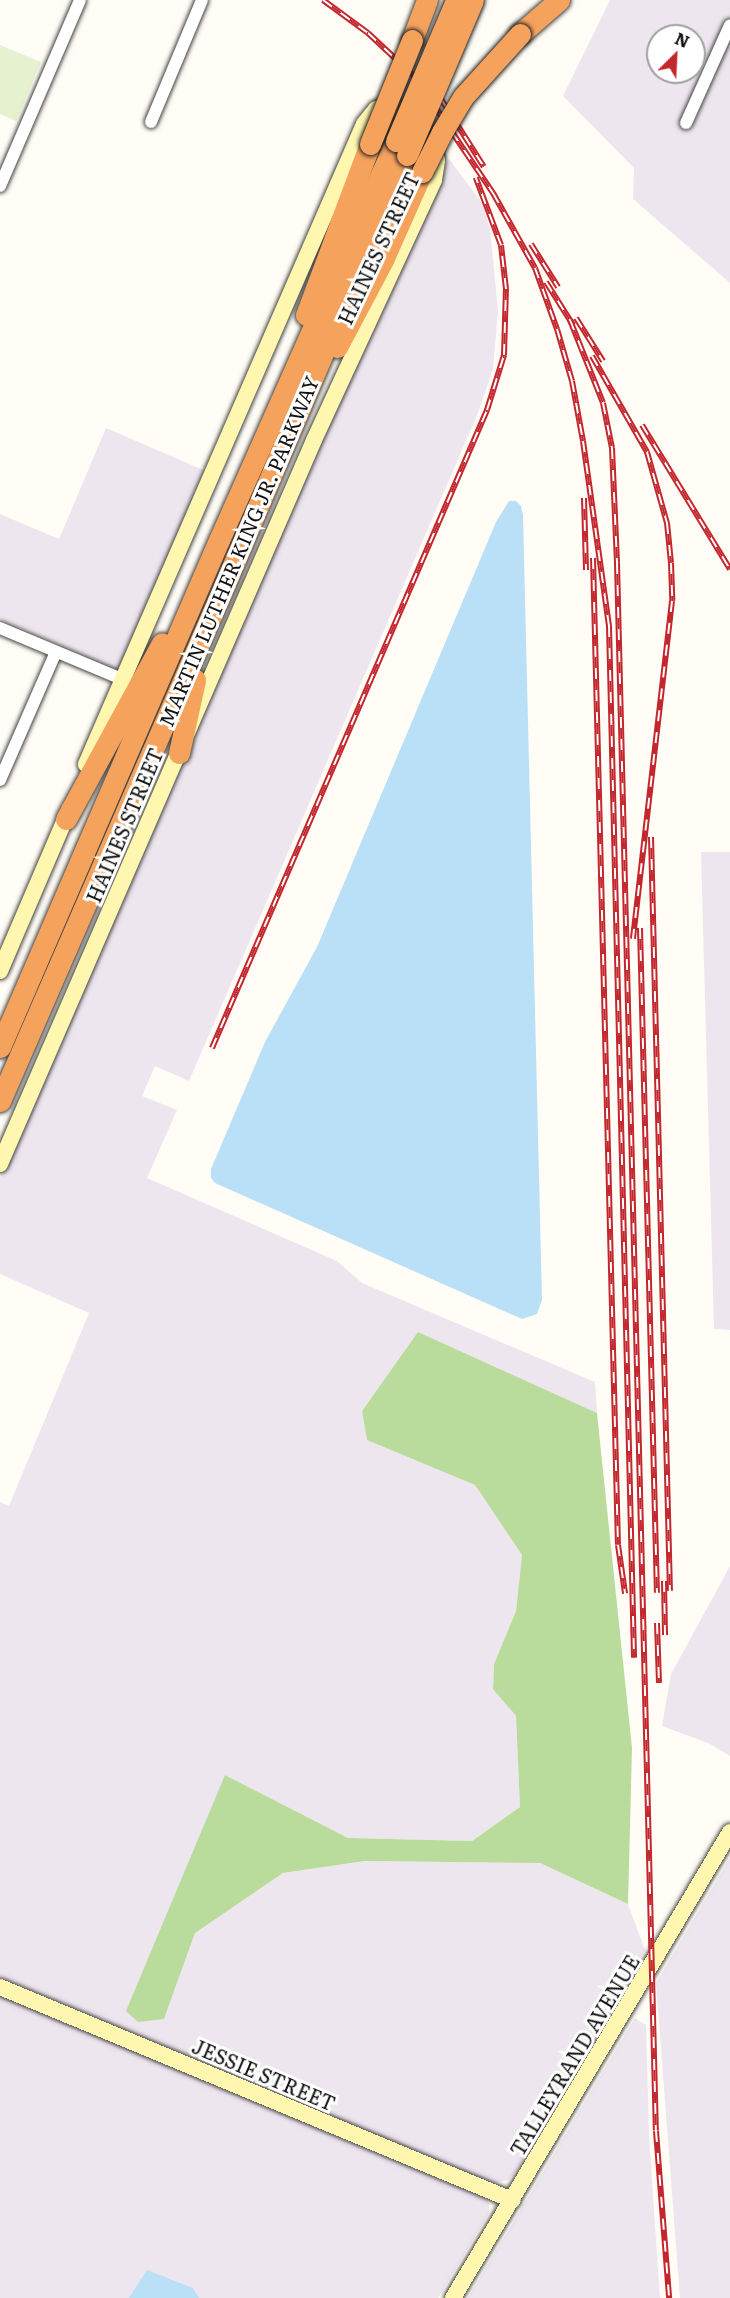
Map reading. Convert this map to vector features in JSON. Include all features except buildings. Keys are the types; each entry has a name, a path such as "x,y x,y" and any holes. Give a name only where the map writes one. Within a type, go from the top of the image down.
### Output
{"highway":[{"path":"244,484 370,144 427,0"},
{"name":"MARTIN LUTHER KING JR. PARKWAY","path":"0,1101 304,398 456,0"},
{"name":"MARTIN LUTHER KING JR. PARKWAY","path":"0,1047 244,484 473,0"},
{"path":"304,398 330,360 354,317 422,172 463,97 520,34 559,0"},
{"path":"66,819 219,540"},
{"path":"178,753 187,708 225,584"}],"street":[{"path":"0,186 80,0"},
{"path":"151,122 202,0"},
{"path":"686,123 730,25"},
{"name":"HAINES STREET","path":"0,971 66,819 122,679 364,124 376,109 389,106 397,108 434,152 437,160 434,180 314,440 0,1164"},
{"path":"0,628 122,679"},
{"path":"0,780 56,652"},
{"name":"TALLEYRAND AVENUE","path":"453,2298 730,1832"},
{"name":"JESSIE STREET","path":"0,1987 512,2200"}],"shaded area":[{"path":"610,0 730,0 730,283 633,199 634,168 563,96"},
{"path":"449,159 482,203 490,228 498,311 493,369 478,413 189,1081 155,1066 142,1096 177,1110 147,1178 337,1261 362,1283 595,1382 597,1413 418,1333 362,1411 367,1439 475,1485 522,1555 516,1611 494,1664 493,1688 516,1716 520,1807 472,1841 348,1838 225,1775 164,2019 195,1933 283,1873 365,1861 540,1863 628,1904 645,1950 514,2174 508,2180 490,2184 0,1977 0,1502 9,1506 89,1313 0,1274 0,1178 341,392"},
{"path":"106,428 208,472 123,672 0,619 0,514 59,539"},
{"path":"701,852 730,852 730,1330 714,1329"},
{"path":"730,1566 730,1756 708,1743 662,1726 671,1674"},
{"path":"730,1858 730,2298 680,2298 656,1983"},
{"path":"0,1994 482,2195 489,2203 489,2213 438,2298 0,2298"},
{"path":"635,2018 646,2025 649,2135 660,2298 468,2298"}],"green space":[{"path":"0,45 41,62 16,121 0,114"},
{"path":"418,1332 597,1413 632,1748 628,1904 540,1863 365,1861 283,1873 195,1933 164,2019 138,2022 126,2011 225,1775 348,1838 472,1841 520,1807 516,1716 493,1689 494,1664 516,1611 522,1555 475,1485 367,1440 362,1411"}],"water":[{"path":"509,501 516,501 521,506 523,515 542,1300 537,1314 522,1319 215,1183 211,1178 211,1169 265,1042 317,947 496,522"},
{"path":"147,2270 193,2288 199,2298 129,2298"}],"railway":[{"path":"323,0 368,33 415,77 493,193 535,268 557,329 572,381 583,441 609,626 634,1658"},
{"path":"421,76 441,99 484,167"},
{"path":"212,1048 487,410 504,355 506,289 501,245 476,178"},
{"path":"531,244 558,287"},
{"path":"546,282 573,325"},
{"path":"576,318 603,361"},
{"path":"570,320 603,403 612,448 617,563 656,2131 669,2298"},
{"path":"592,356 647,452 667,523 671,563 672,601 633,939"},
{"path":"642,425 730,569"},
{"path":"584,498 586,570"},
{"path":"593,558 618,1545 625,1593"},
{"path":"651,837 670,1591"},
{"path":"640,928 657,1593"},
{"path":"664,1581 665,1635"},
{"path":"657,1623 659,1683"}]}
